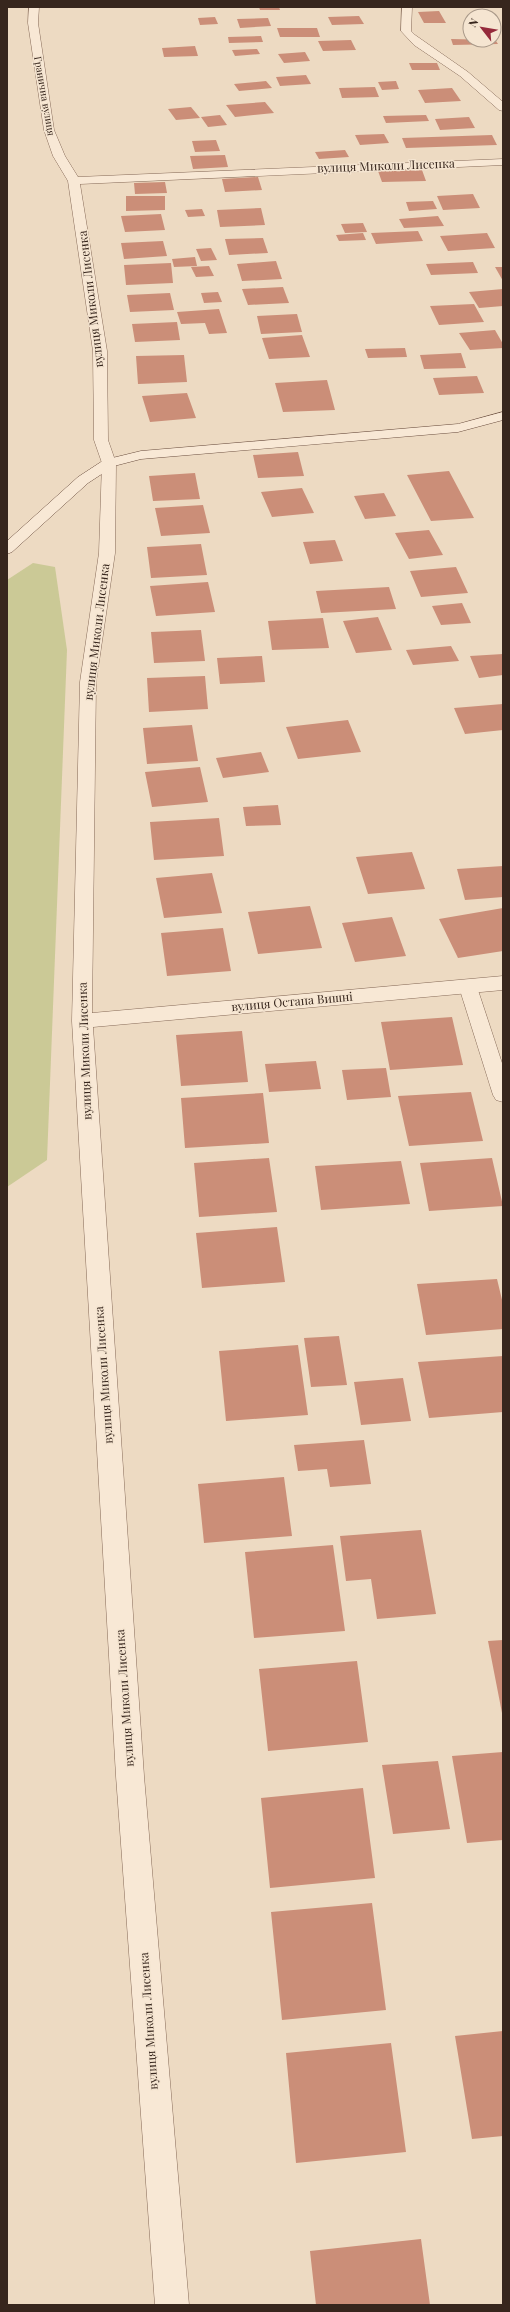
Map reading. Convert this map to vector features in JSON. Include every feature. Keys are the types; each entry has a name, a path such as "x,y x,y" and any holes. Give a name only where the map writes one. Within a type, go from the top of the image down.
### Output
{"street":[{"name":"Гранична вулиця","path":"34,7 33,23 49,130 59,156 74,181"},
{"path":"407,7 406,31 410,36 419,45 458,70 503,108"},
{"name":"вулиця Миколи Лисенка","path":"172,2305 130,1776 82,1021 88,682 107,553 109,463 100,440 100,350 74,181 503,162"},
{"path":"7,549 83,480 109,463 141,455 458,428 503,416"},
{"name":"вулиця Остапа Вишні","path":"82,1021 503,983"}],"lane":[{"path":"468,987 503,1095"}],"shaded area":[{"path":"33,563 55,567 67,650 47,1160 7,1187 7,580"}],"building":[{"path":"259,7 279,7 280,10 260,10"},
{"path":"439,11 446,23 424,23 418,12"},
{"path":"359,16 364,24 332,25 328,17"},
{"path":"215,17 218,24 200,25 198,18"},
{"path":"268,18 271,26 240,28 237,19"},
{"path":"277,28 317,28 320,37 280,37"},
{"path":"261,36 263,42 229,43 228,37"},
{"path":"451,39 462,39 462,45 453,45"},
{"path":"351,40 356,50 323,51 318,41"},
{"path":"195,46 198,56 164,57 162,48"},
{"path":"257,49 260,54 235,56 232,50"},
{"path":"305,52 310,61 284,63 278,54"},
{"path":"409,63 437,63 440,70 412,70"},
{"path":"306,75 311,84 280,86 276,77"},
{"path":"266,81 272,88 239,91 234,84"},
{"path":"396,81 399,89 382,90 378,82"},
{"path":"375,87 379,97 342,98 339,88"},
{"path":"452,88 461,101 425,103 418,90"},
{"path":"265,102 274,113 235,117 226,105"},
{"path":"191,107 200,118 176,120 168,109"},
{"path":"220,115 227,125 208,127 201,117"},
{"path":"426,115 429,121 386,123 383,116"},
{"path":"469,117 475,128 440,130 435,119"},
{"path":"384,134 389,143 360,145 355,135"},
{"path":"492,135 497,145 406,148 402,138"},
{"path":"216,140 220,151 195,152 192,141"},
{"path":"345,150 349,157 319,159 315,152"},
{"path":"225,155 228,167 193,169 190,156"},
{"path":"422,170 426,181 382,182 378,171"},
{"path":"258,177 262,190 225,192 222,179"},
{"path":"165,182 167,193 135,194 134,183"},
{"path":"473,194 480,208 443,210 437,196"},
{"path":"126,196 165,196 165,210 126,211"},
{"path":"433,201 437,209 409,211 406,202"},
{"path":"261,208 265,225 220,227 217,210"},
{"path":"202,209 205,216 188,217 185,210"},
{"path":"161,214 165,230 125,232 121,216"},
{"path":"438,216 444,226 404,228 399,219"},
{"path":"363,223 367,232 345,233 341,224"},
{"path":"418,231 423,241 376,244 371,233"},
{"path":"363,233 366,240 339,241 336,235"},
{"path":"487,233 495,248 448,251 440,236"},
{"path":"263,238 268,253 229,255 225,239"},
{"path":"163,241 167,256 124,259 121,243"},
{"path":"211,248 217,260 201,261 196,249"},
{"path":"195,257 197,266 174,267 172,259"},
{"path":"276,261 282,279 242,281 237,264"},
{"path":"473,262 478,273 431,275 426,264"},
{"path":"171,263 173,283 126,285 124,265"},
{"path":"209,266 214,276 196,277 191,267"},
{"path":"495,267 503,267 503,281"},
{"path":"283,287 289,303 248,305 242,289"},
{"path":"503,289 503,306 479,308 469,292"},
{"path":"218,292 222,302 204,303 201,293"},
{"path":"170,293 174,310 130,312 127,295"},
{"path":"474,304 484,322 439,325 430,306"},
{"path":"219,309 227,333 209,334 205,323 181,324 177,312"},
{"path":"297,314 302,332 261,334 257,316"},
{"path":"177,322 180,340 135,342 132,324"},
{"path":"495,330 503,344 503,348 470,350 459,333"},
{"path":"302,335 310,357 269,359 262,338"},
{"path":"405,348 407,357 368,358 365,349"},
{"path":"461,353 466,368 424,369 420,355"},
{"path":"184,355 187,382 138,384 136,356"},
{"path":"477,376 484,393 439,395 433,378"},
{"path":"327,380 335,410 283,412 275,383"},
{"path":"187,393 196,418 150,422 142,396"},
{"path":"298,452 304,476 258,478 253,455"},
{"path":"449,471 474,518 431,521 407,475"},
{"path":"195,473 200,499 153,501 149,476"},
{"path":"302,488 314,513 272,517 261,492"},
{"path":"384,493 396,516 365,519 354,496"},
{"path":"203,505 210,533 161,536 155,508"},
{"path":"429,530 443,555 409,559 395,533"},
{"path":"335,540 343,561 310,564 303,542"},
{"path":"201,544 207,575 151,578 147,547"},
{"path":"456,567 468,593 421,597 410,571"},
{"path":"208,582 215,612 156,616 150,586"},
{"path":"389,587 396,609 321,613 316,591"},
{"path":"462,603 471,623 441,625 432,606"},
{"path":"378,617 392,650 356,653 343,621"},
{"path":"323,618 329,648 272,650 268,621"},
{"path":"201,630 205,661 154,663 151,632"},
{"path":"451,646 459,661 413,665 406,650"},
{"path":"503,654 503,675 479,678 470,656"},
{"path":"262,656 265,682 220,684 217,658"},
{"path":"205,676 208,709 149,712 147,678"},
{"path":"503,704 503,730 465,734 454,708"},
{"path":"348,720 361,752 298,759 286,727"},
{"path":"192,725 198,761 147,764 143,728"},
{"path":"261,752 269,772 223,778 216,758"},
{"path":"200,767 208,802 152,807 145,772"},
{"path":"278,805 281,825 246,826 243,807"},
{"path":"219,818 224,856 154,860 150,822"},
{"path":"412,852 425,889 368,894 356,857"},
{"path":"503,866 503,897 465,900 457,869"},
{"path":"212,873 222,913 164,918 156,878"},
{"path":"310,906 322,948 258,954 248,912"},
{"path":"503,908 503,951 458,958 439,919"},
{"path":"392,917 406,956 355,962 342,923"},
{"path":"223,928 231,971 167,976 161,933"},
{"path":"452,1017 463,1065 390,1070 381,1022"},
{"path":"242,1031 248,1082 181,1086 176,1035"},
{"path":"316,1061 321,1089 269,1092 265,1064"},
{"path":"386,1068 391,1097 347,1100 342,1070"},
{"path":"471,1092 483,1141 409,1146 398,1096"},
{"path":"263,1093 269,1143 185,1148 181,1098"},
{"path":"269,1158 277,1212 199,1217 194,1163"},
{"path":"492,1158 503,1206 429,1211 420,1163"},
{"path":"401,1161 410,1204 321,1210 315,1166"},
{"path":"277,1227 285,1282 202,1288 196,1233"},
{"path":"497,1279 503,1304 503,1329 426,1335 417,1284"},
{"path":"339,1336 347,1385 311,1387 304,1338"},
{"path":"298,1345 308,1415 226,1421 219,1351"},
{"path":"503,1356 503,1412 429,1418 418,1362"},
{"path":"403,1378 411,1421 361,1425 354,1382"},
{"path":"364,1440 371,1484 330,1487 327,1469 298,1471 294,1445"},
{"path":"284,1477 292,1536 204,1543 198,1484"},
{"path":"421,1530 436,1614 377,1619 371,1579 346,1581 340,1536"},
{"path":"333,1545 345,1631 254,1638 245,1552"},
{"path":"503,1640 503,1713 502,1713 488,1641"},
{"path":"357,1661 368,1742 268,1751 259,1669"},
{"path":"503,1752 503,1840 467,1843 452,1756"},
{"path":"438,1761 450,1829 393,1834 382,1765"},
{"path":"363,1788 375,1878 270,1888 261,1798"},
{"path":"372,1903 386,2010 282,2020 271,1912"},
{"path":"503,2031 503,2136 472,2139 455,2036"},
{"path":"391,2043 406,2152 296,2163 286,2053"},
{"path":"421,2239 430,2305 316,2305 310,2251"}]}
